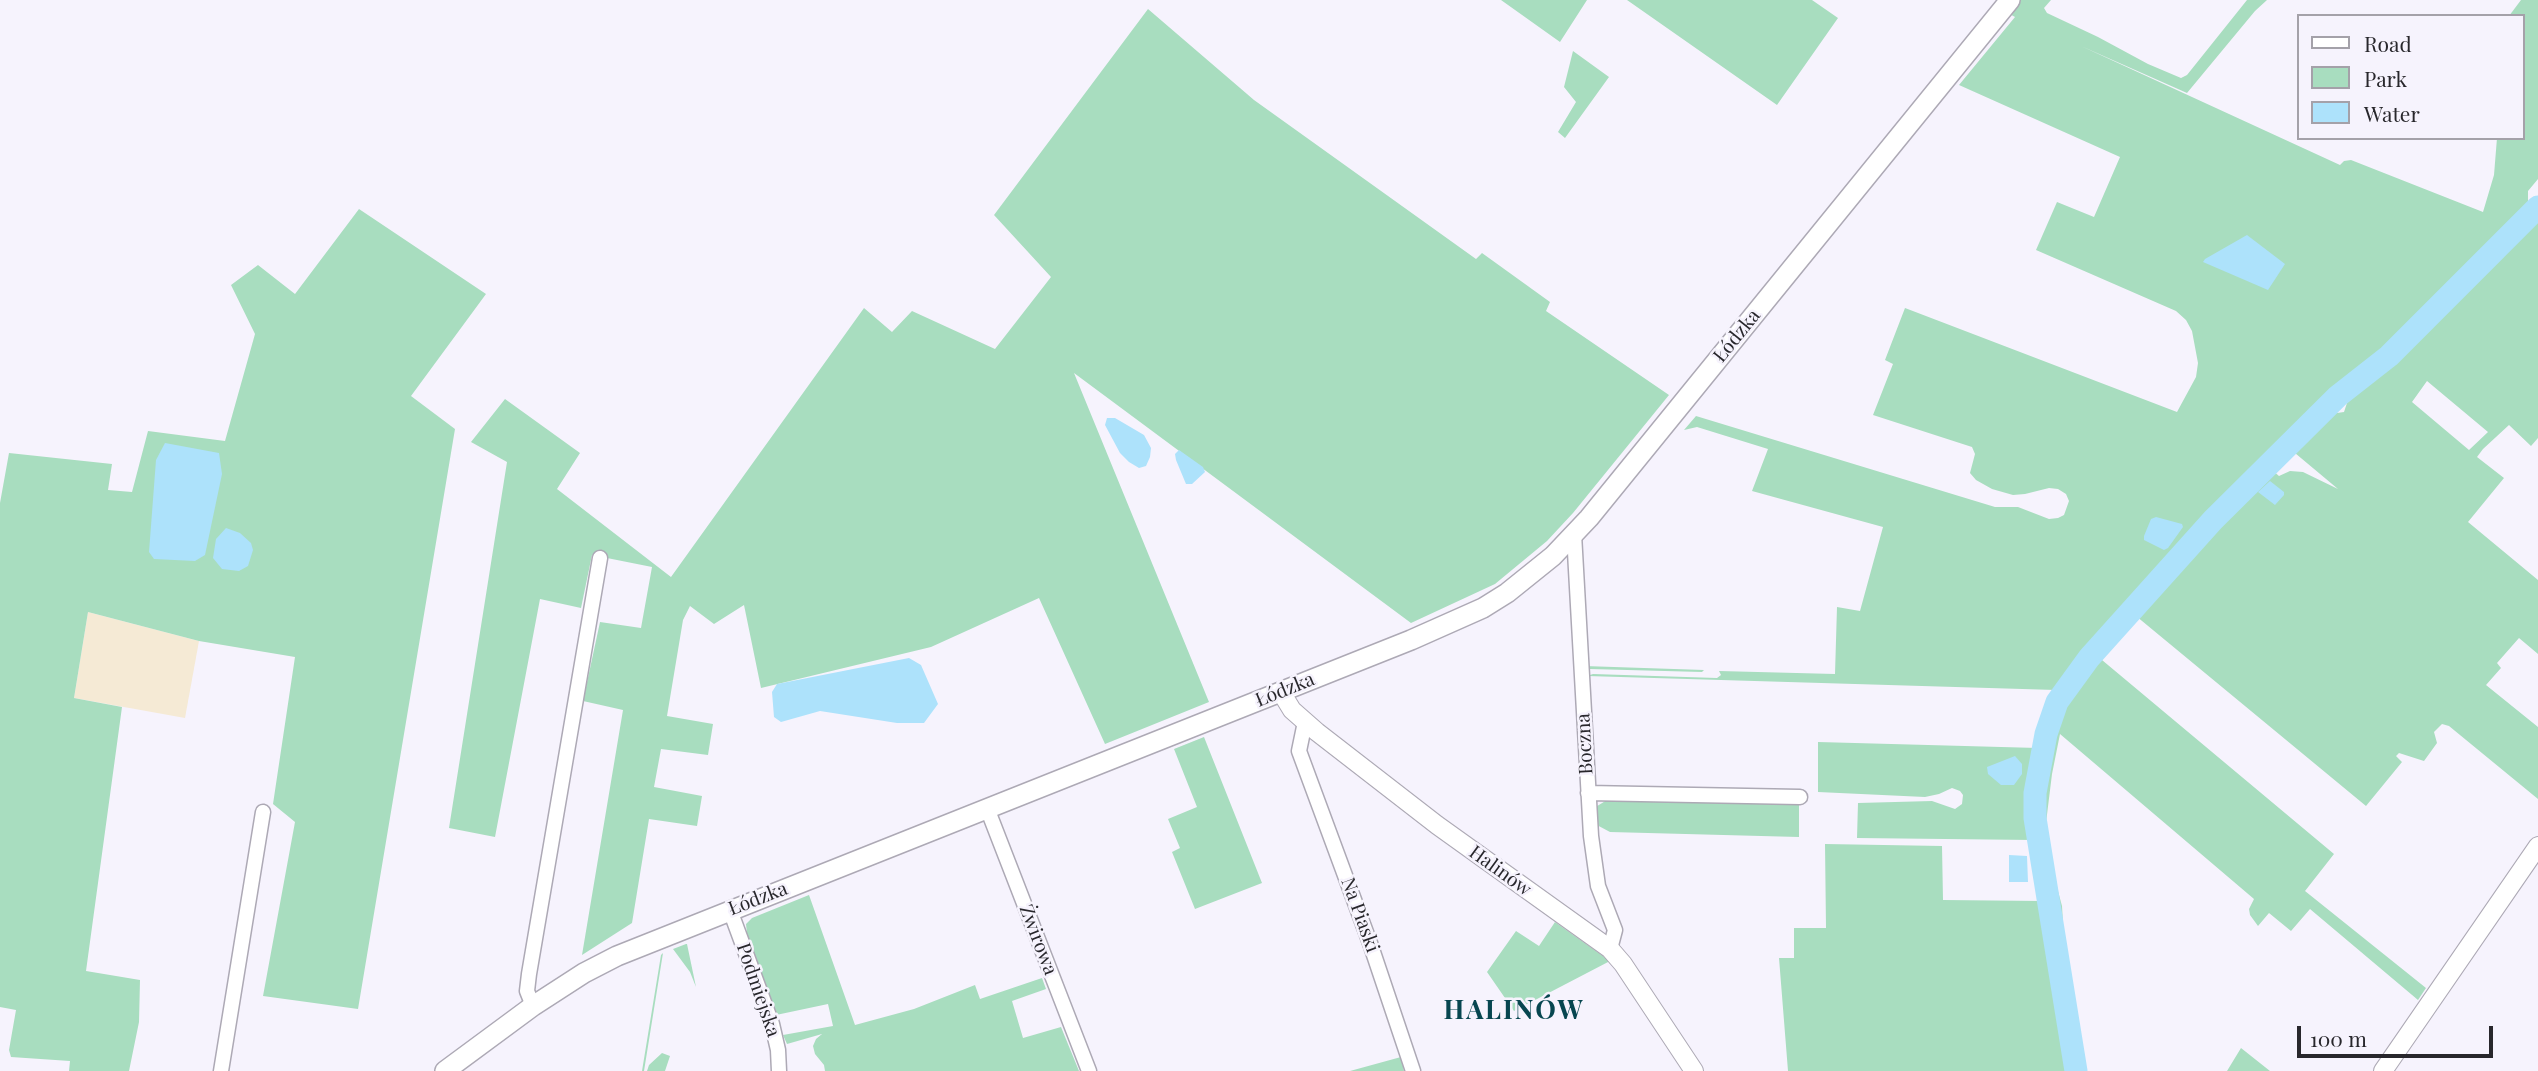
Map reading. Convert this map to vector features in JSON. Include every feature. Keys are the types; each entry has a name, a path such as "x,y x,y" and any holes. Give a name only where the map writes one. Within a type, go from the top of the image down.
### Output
{"main road":[{"name":"Łódzka","path":"445,1071 533,1006 584,973 617,956 1448,625 1483,608 1530,576 1574,534 2010,0"}],"street":[{"name":"Boczna","path":"1574,534 1588,793 1595,872 1615,930 1610,949"},
{"path":"533,1006 527,991 529,974 600,558"},
{"name":"Halinów","path":"1281,692 1288,705 1311,727 1481,857 1610,949 1623,964 1694,1071"},
{"name":"Na Piaski","path":"1311,727 1303,761 1375,955 1413,1071"},
{"path":"1588,793 1800,797"},
{"name":"Żwirowa","path":"988,808 1089,1071"},
{"path":"221,1071 262,812"},
{"path":"2383,1071 2538,846"},
{"name":"Podmiejska","path":"730,910 772,1024 778,1050 779,1071"}],"shaded area":[{"path":"88,612 199,641 185,718 74,698"}],"green space":[{"path":"1501,0 1587,0 1560,42"},
{"path":"1627,0 1812,0 1838,18 1777,105"},
{"path":"2018,0 2051,0 2044,8 2047,13 2181,78 2187,75 2247,0 2267,0 2187,93 2081,46 2340,165 2351,160 2483,212 2494,175 2497,140 2524,140 2524,14 2510,14 2521,0 2538,0 2538,179 2528,191 2528,202 2535,214 2538,211 2538,438 2531,446 2509,425 2483,449 2477,457 2504,478 2468,522 2538,580 2538,654 2519,638 2497,663 2501,668 2486,685 2538,727 2538,799 2449,726 2442,724 2434,732 2437,743 2424,761 2399,753 2396,756 2402,762 2366,806 2136,616 2102,660 2334,854 2305,891 2426,988 2418,1000 2310,909 2291,931 2269,913 2258,926 2249,909 2254,899 2060,734 2044,839 2062,906 2066,975 2080,1071 1788,1071 1779,958 1794,958 1794,928 1826,928 1825,844 1942,846 1943,900 2041,901 2033,840 1857,838 1858,803 1932,801 1955,809 1962,804 1963,795 1952,788 1925,797 1818,792 1818,742 2038,748 2056,690 1587,676 1717,678 1721,675 1719,671 1835,674 1837,607 1860,611 1883,527 1752,491 1768,449 1697,427 1684,430 1696,416 1995,507 2018,507 2049,519 2064,515 2069,501 2066,494 2058,489 2049,488 2013,495 1992,489 1976,480 1970,473 1975,454 1972,447 1873,415 1893,364 1885,360 1905,308 2177,412 2196,377 2198,363 2192,331 2186,320 2176,311 2036,250 2057,202 2094,217 2120,157 1959,85 2015,17 2008,13","holes":["2478,263 2485,270 2418,335 2352,388 2344,412 2337,413 2327,404","2427,381 2488,432 2469,450 2412,402","2283,443 2338,489 2303,472 2290,471 2279,476 2263,462"]},
{"path":"1148,9 1254,100 1476,259 1482,253 1550,302 1546,311 1669,395 1547,541 1495,584 1411,623 1074,373 1209,702 1105,744 1039,598 931,647 761,688 744,605 714,624 690,606 683,620 667,716 713,724 708,755 661,749 654,787 702,796 697,826 649,819 632,923 582,955 623,710 583,701 600,622 641,628 652,567 592,555 581,608 540,599 495,837 449,828 507,462 471,442 505,399 580,453 557,489 671,577 864,308 892,332 912,311 995,349 1051,277 994,215"},
{"path":"1573,51 1609,77 1565,138 1558,132 1576,102 1564,87"},
{"path":"359,209 486,294 411,396 455,429 358,1009 263,996 295,822 273,804 295,657 199,641 88,612 74,698 122,707 86,971 140,980 139,1022 129,1071 69,1071 70,1061 11,1057 9,1050 16,1010 0,1007 0,503 9,453 112,464 108,490 132,492 148,431 225,441 255,334 231,285 258,265 295,294"},
{"path":"1584,666 1704,670 1590,669"},
{"path":"1204,737 1262,883 1195,909 1172,852 1180,848 1168,819 1197,807 1174,749"},
{"path":"1607,800 1799,802 1799,837 1610,832 1595,824 1594,808"},
{"path":"809,895 855,1025 914,1009 975,985 980,999 1042,978 1046,989 1012,1001 1023,1038 1061,1027 1079,1071 825,1071 813,1046 822,1034 787,1044 783,1035 833,1026 828,1004 776,1015 747,934 746,924 752,918"},
{"path":"1555,922 1610,961 1514,1011 1487,972 1516,931 1539,946"},
{"path":"687,944 696,987 690,972 673,949"},
{"path":"663,953 644,1071 642,1071 661,955"},
{"path":"2241,1048 2270,1071 2227,1071"},
{"path":"662,1053 670,1056 665,1071 647,1071 649,1065"},
{"path":"1401,1057 1404,1071 1350,1071"}],"water":[{"path":"2247,235 2285,264 2268,290 2203,262"},
{"path":"1107,418 1115,418 1144,435 1151,448 1146,466 1139,468 1120,453 1105,425"},
{"path":"165,443 219,453 222,474 205,555 195,561 154,559 149,552 156,460"},
{"path":"1179,450 1203,467 1205,472 1192,484 1186,484 1176,460 1175,454"},
{"path":"2270,481 2284,492 2275,505 2258,492"},
{"path":"2156,517 2182,524 2183,527 2164,550 2144,540 2151,519"},
{"path":"226,528 240,533 251,543 253,550 248,566 239,571 222,569 213,558 216,539"},
{"path":"909,658 921,665 938,704 924,723 897,723 820,711 781,722 774,717 772,692 777,684"},
{"path":"2015,756 2022,764 2022,774 2014,785 2001,785 1988,774 1987,767"},
{"path":"2009,855 2027,856 2028,882 2009,882"}],"waterway":[{"path":"2076,1071 2035,818 2035,793 2046,734 2057,702 2089,658 2213,520 2338,396 2389,356 2538,207"}],"district":[{"name":"HALINÓW","path":"1514,1011"}]}
